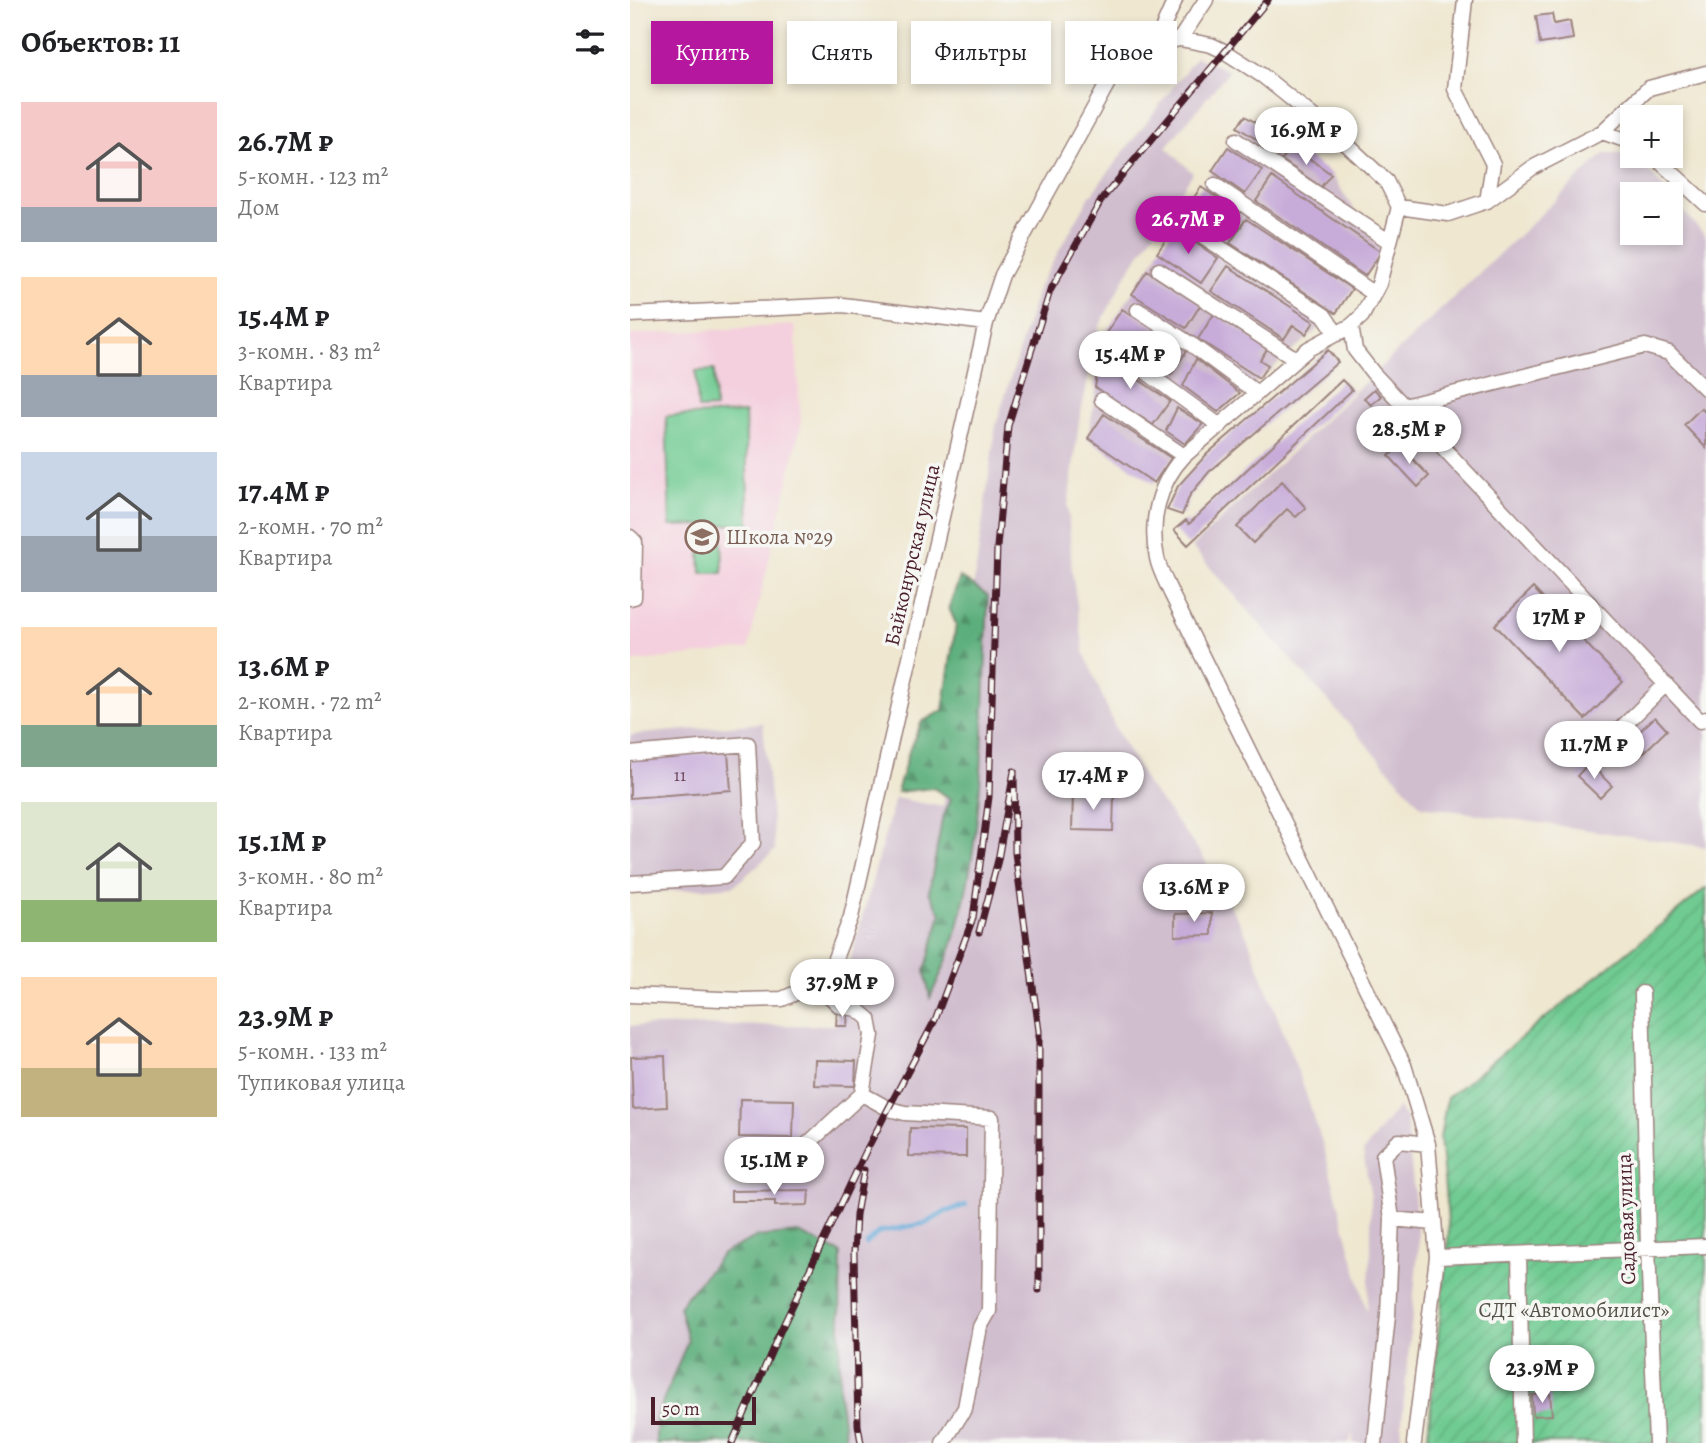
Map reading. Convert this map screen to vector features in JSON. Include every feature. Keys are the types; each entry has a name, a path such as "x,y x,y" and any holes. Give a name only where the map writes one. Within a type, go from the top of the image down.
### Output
{"street":[{"path":"1166,21 1175,0"},
{"path":"1180,39 1206,0"},
{"path":"1465,0 1455,89 1493,164 1488,201"},
{"name":"Байконурская улица","path":"1177,40 1211,45 1263,76 1341,139 1386,181 1399,207"},
{"path":"1414,1443 1437,1257 1428,1143 1404,1065 1171,593 1157,558 1156,521 1160,494 1175,466 1184,456 1308,349 1351,327 1362,316 1379,284 1399,207 1448,214 1488,201 1532,168 1602,132 1649,88 1706,73"},
{"name":"Байконурская улица","path":"817,984 832,966 851,918 986,323 1002,275 1107,84"},
{"path":"1602,132 1620,138"},
{"path":"1236,141 1390,242"},
{"path":"1667,168 1706,204"},
{"path":"1215,185 1374,294"},
{"path":"1187,226 1324,316 1337,334"},
{"path":"1159,270 1296,359"},
{"path":"630,315 843,306 986,323"},
{"path":"1139,310 1257,393"},
{"path":"1351,327 1355,350 1373,373 1700,721 1706,719"},
{"path":"1404,406 1645,346 1669,353 1706,389"},
{"path":"1112,347 1220,426"},
{"path":"1102,400 1184,456"},
{"path":"630,537 635,542 634,597 630,598"},
{"path":"1598,751 1666,684"},
{"path":"630,754 748,744 753,843 724,877 630,883"},
{"path":"630,995 782,999 817,984 840,1006 857,1009 869,1019 872,1035 862,1094 774,1175"},
{"name":"Садовая улица","path":"1642,993 1656,1443"},
{"path":"862,1094 888,1109 992,1118 989,1311 980,1326 965,1408 943,1443"},
{"path":"1375,1443 1388,1315 1392,1219 1383,1156 1399,1141 1428,1143"},
{"path":"1392,1219 1434,1223"},
{"path":"1437,1257 1706,1246"},
{"path":"1519,1255 1523,1443"}],"shaded area":[{"path":"1196,57 1229,71 1166,147 1193,173 1126,275 1099,327 1079,422 1068,506 1072,571 1084,652 1115,727 1147,784 1202,855 1247,936 1323,1145 1367,1312 1371,1197 1363,1152 1398,1107 1406,1118 1419,1241 1400,1443 1353,1443 1353,1433 1349,1443 630,1443 630,1026 836,1025 841,994 895,798 943,807 996,425 1039,286 1090,196"},
{"path":"1245,116 1331,174 1381,252 1336,313 1185,444 1154,483 1088,438 1106,333 1228,147"},
{"path":"1604,154 1620,154 1620,168 1646,168 1658,182 1620,182 1620,245 1683,245 1683,211 1706,237 1706,847 1421,806 1192,547"},
{"name":"Школа №29","path":"795,325 801,425 748,649 630,662 630,335"},
{"path":"763,723 775,850 734,886 630,894 630,735"}],"green space":[{"path":"714,370 715,408 698,409 696,371"},
{"path":"745,413 749,524 670,526 666,416"},
{"path":"722,531 723,573 701,573 699,532"},
{"path":"960,577 988,596 982,760 968,882 953,942 930,998 925,971 941,914 929,892 942,820 951,799 933,788 897,792 910,748 922,722 943,710 956,624 949,608"},
{"name":"СДТ «Автомобилист»","path":"1706,888 1706,1443 1427,1443 1449,1231 1440,1138 1447,1098"},
{"path":"798,1233 841,1253 839,1394 846,1443 656,1443 656,1418 688,1341 679,1306 722,1254 756,1237"}],"building":[{"path":"1552,14 1554,24 1570,21 1573,39 1540,44 1536,16"},
{"path":"1245,116 1279,137 1272,149 1237,127"},
{"path":"1292,146 1331,174 1321,187 1282,160"},
{"path":"1228,147 1262,170 1245,194 1212,171"},
{"path":"1272,177 1381,252 1365,276 1256,201"},
{"path":"1201,187 1235,210 1219,234 1185,211"},
{"path":"1246,219 1352,289 1336,313 1230,243"},
{"path":"1174,228 1218,258 1201,283 1157,253"},
{"path":"1228,266 1314,322 1306,334 1293,325 1284,339 1211,291"},
{"path":"1147,271 1201,304 1186,328 1132,294"},
{"path":"1122,309 1187,350 1171,375 1106,333"},
{"path":"1214,314 1267,349 1260,360 1268,365 1259,378 1198,339"},
{"path":"1328,350 1338,362 1209,472 1190,495 1182,515 1167,510 1178,486 1207,454"},
{"path":"1101,354 1170,401 1153,425 1095,387"},
{"path":"1196,359 1240,393 1218,412 1183,386"},
{"path":"1342,380 1352,390 1188,545 1174,530 1186,520 1189,524"},
{"path":"1374,389 1381,396 1371,405 1364,398"},
{"path":"1177,408 1203,424 1185,444 1166,431"},
{"path":"1701,408 1706,413 1706,448 1684,425"},
{"path":"1104,414 1171,458 1154,483 1088,438"},
{"path":"1400,446 1429,476 1418,487 1389,456"},
{"path":"1282,481 1306,508 1296,517 1287,509 1253,543 1237,527"},
{"path":"1533,588 1623,682 1585,719 1495,625"},
{"path":"1655,717 1667,730 1637,759 1624,746"},
{"path":"728,753 731,790 630,798 630,760"},
{"path":"1589,763 1612,786 1600,798 1577,776"},
{"path":"1073,794 1114,795 1113,831 1072,830"},
{"path":"1212,913 1212,935 1175,936 1175,914"},
{"path":"837,1011 848,1012 847,1026 836,1026"},
{"path":"665,1056 667,1107 633,1109 631,1057"},
{"path":"815,1060 856,1061 855,1086 814,1085"},
{"path":"740,1099 794,1100 793,1138 739,1137"},
{"path":"910,1128 966,1129 966,1157 909,1156"},
{"path":"809,1190 808,1205 775,1206 775,1201 731,1201 731,1191"},
{"path":"1550,1394 1552,1415 1533,1416 1532,1395"}],"waterway":[{"path":"866,1244 879,1232 927,1223 945,1212 966,1205"}],"railway":[{"path":"732,1443 779,1334 867,1149 935,1020 973,918 989,797 997,547 1008,426 1050,291 1102,199 1268,0"},
{"path":"979,932 998,860 1014,771 1015,853 1039,1031 1039,1290"},
{"path":"861,1443 858,1425 854,1253 856,1215 864,1170"}],"place":[{"name":"Школа №29","path":"702,537"}]}
